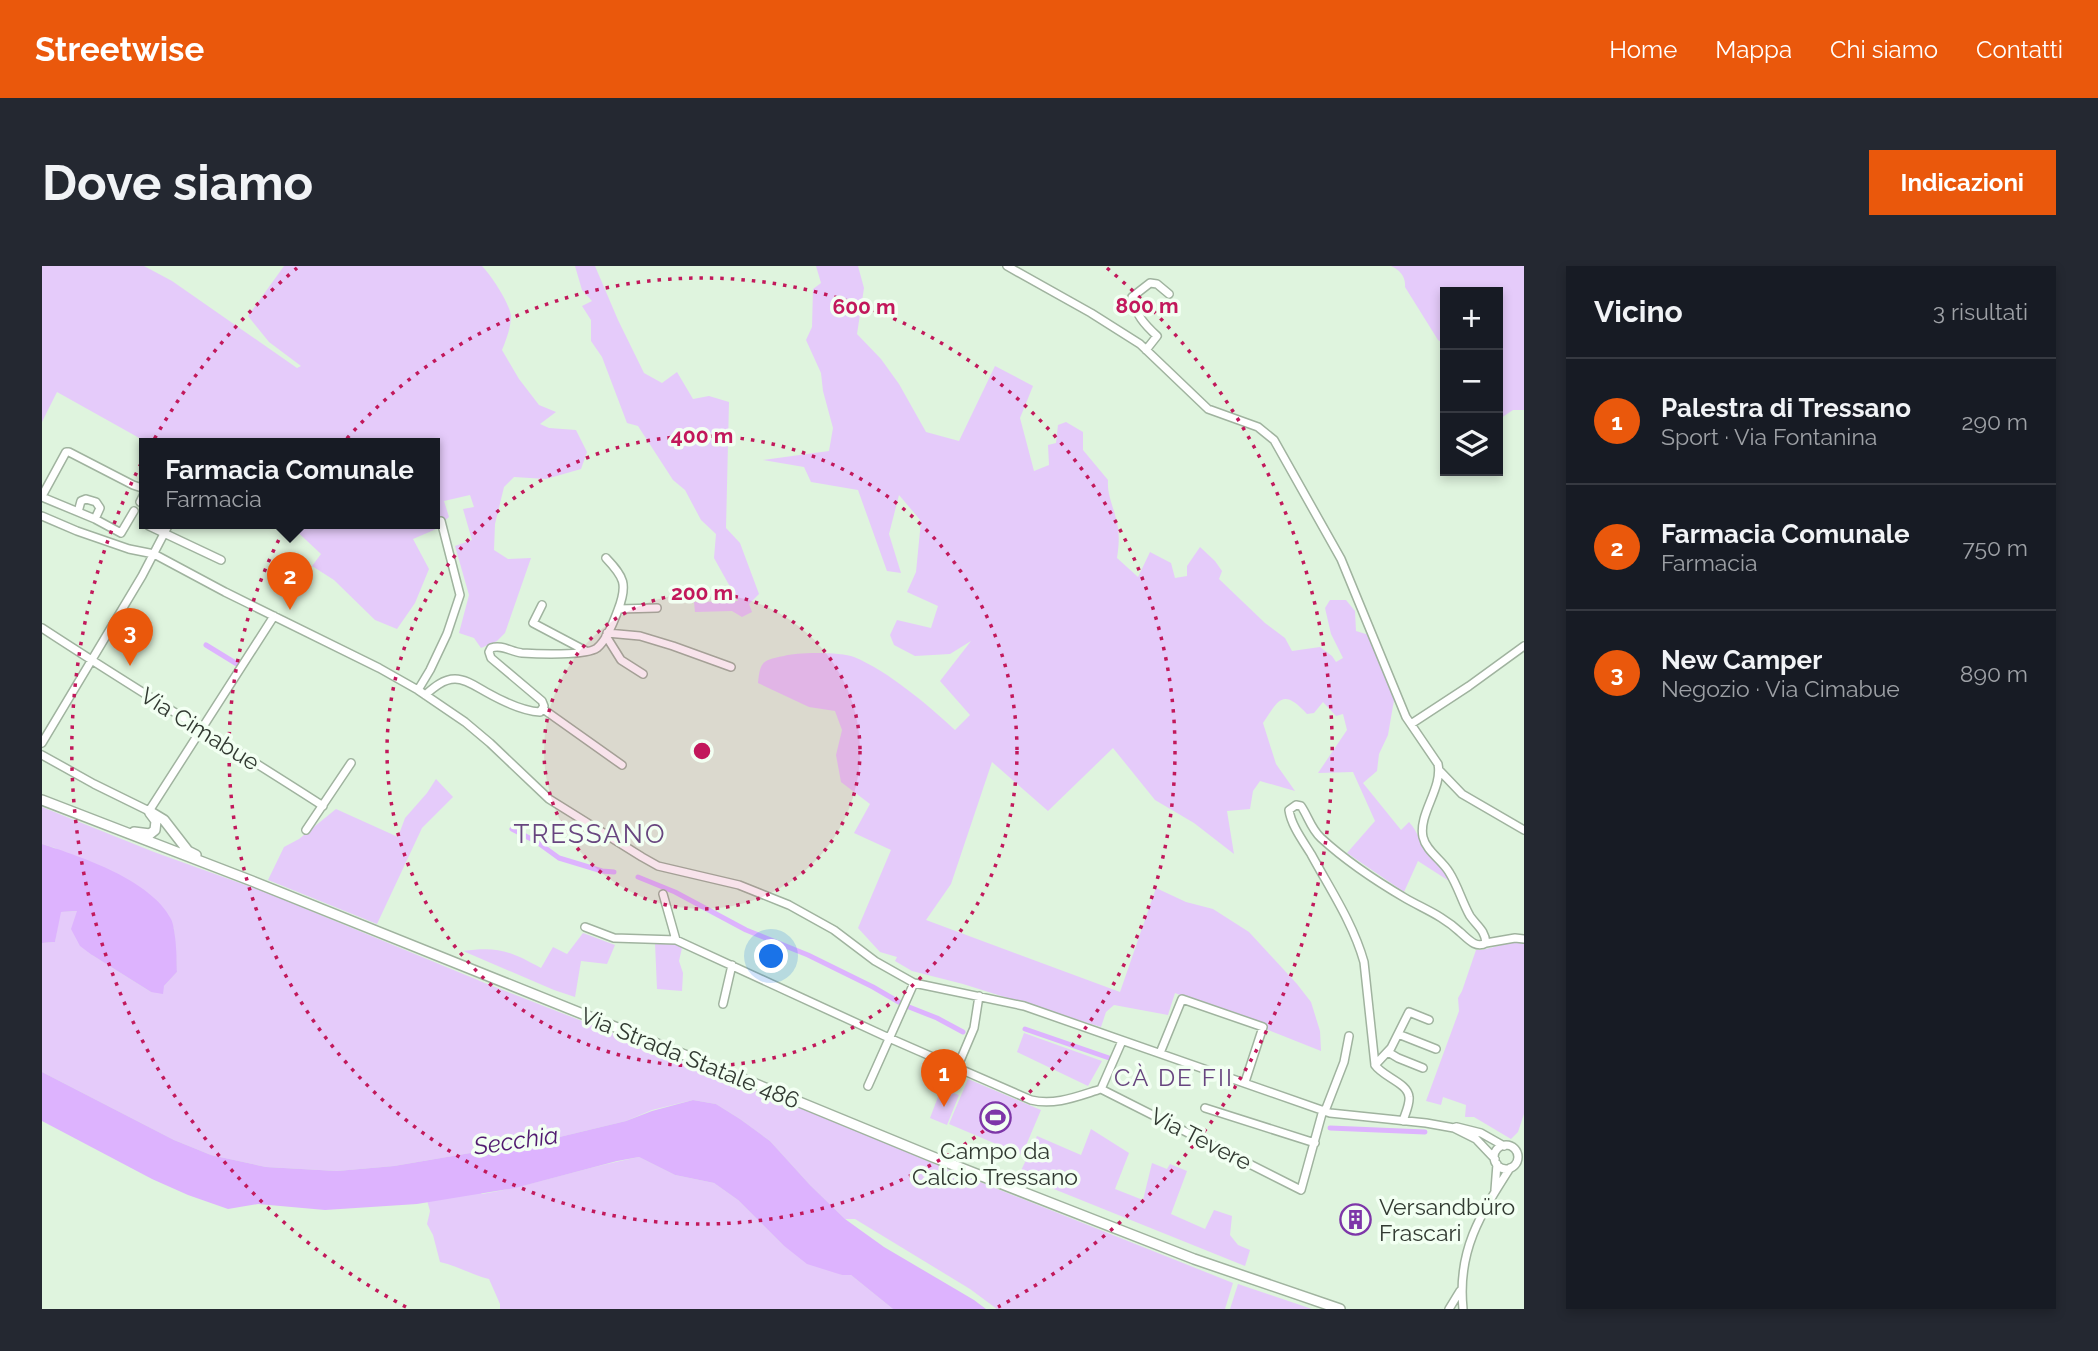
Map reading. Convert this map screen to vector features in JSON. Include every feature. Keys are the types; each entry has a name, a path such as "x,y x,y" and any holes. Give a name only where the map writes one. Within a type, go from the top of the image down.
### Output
{"main road":[{"name":"Via Strada Statale 486","path":"42,800 707,1064 946,1162 1195,1259 1340,1309"},
{"path":"96,821 150,834 155,831 156,821 149,811"},
{"path":"149,811 164,820 188,851 216,863 225,871"}],"street":[{"path":"1007,266 1091,313 1146,350 1209,408 1258,427 1275,440 1341,559 1411,724 1436,759 1439,771 1423,828 1423,839 1450,872 1471,917 1482,929 1486,943"},
{"path":"1146,350 1157,336 1140,320 1132,297 1150,282 1169,294"},
{"path":"134,511 121,533 42,497 66,452 139,487"},
{"path":"78,531 81,501 86,499 96,502 100,508 95,519"},
{"path":"42,516 129,549 154,554 379,668 421,693 483,737 549,799 658,866 740,885 789,905 834,930 875,961 914,984 1024,1006 1324,1111 1454,1128 1464,1127 1481,1133 1520,1152 1518,1159 1495,1190"},
{"path":"421,693 447,634 460,596 441,521"},
{"path":"155,529 221,560"},
{"path":"42,743 166,529"},
{"path":"606,558 624,580 625,589 620,605 598,647 587,652 520,653 497,646 489,652 491,659 542,701 543,709 622,765"},
{"path":"542,605 533,623 587,652"},
{"path":"620,605 657,608"},
{"path":"42,755 149,811 274,616"},
{"name":"Via Cimabue","path":"42,628 323,806"},
{"path":"606,635 640,636 731,667"},
{"path":"606,635 621,660 643,674"},
{"path":"1411,724 1524,646"},
{"path":"421,693 456,679 532,712 540,712 543,709"},
{"path":"306,830 351,763"},
{"path":"1439,771 1462,794 1524,830"},
{"path":"1403,1121 1409,1102 1407,1090 1375,1065 1364,962 1360,948 1289,814 1290,808 1301,806 1320,837 1392,890 1448,921 1474,944 1479,946 1515,938 1524,939"},
{"path":"663,894 676,940"},
{"path":"585,927 614,938 676,940 957,1068 1044,1104 1101,1089 1122,1041"},
{"path":"723,1004 732,965"},
{"path":"868,1086 914,984"},
{"path":"957,1068 974,1028 979,996"},
{"path":"1160,1053 1182,999 1263,1027 1245,1082"},
{"path":"1375,1065 1388,1052 1409,1012 1429,1020"},
{"path":"1398,1034 1436,1049"},
{"path":"1205,1108 1315,1143 1324,1111 1344,1062 1349,1036"},
{"path":"1388,1052 1423,1068"},
{"name":"Via Tevere","path":"1101,1089 1301,1189 1315,1143"},
{"path":"1454,1128 1476,1139 1504,1169 1524,1162"},
{"path":"1463,1309 1460,1291 1465,1257 1495,1190 1498,1149 1504,1146"},
{"path":"1449,1309 1460,1291"}],"shaded area":[{"path":"42,266 144,266 172,281 297,368 301,366 269,342 248,316 284,266 482,266 500,290 510,311 510,325 502,350 539,405 556,412 540,424 549,428 576,430 587,452 581,469 546,479 514,477 504,487 495,524 494,550 508,559 531,558 505,633 497,641 481,648 474,638 459,633 469,595 455,546 472,540 463,509 474,507 470,495 444,501 449,517 440,525 440,438 139,438 57,392 42,422"},
{"path":"575,266 595,266 644,373 662,383 677,372 693,399 709,396 729,402 726,528 740,543 759,594 749,604 752,612 742,617 732,611 695,612 694,602 738,601 714,558 716,534 701,520 685,490 673,480 638,426 627,423 602,357 591,341 591,320 582,306 592,301 582,290"},
{"path":"816,266 858,266 864,288 857,334 881,359 899,384 926,432 959,441 995,366 1033,386 1020,418 1034,471 1049,465 1048,445 1056,443 1058,425 1066,422 1083,432 1083,450 1108,480 1118,529 1117,558 1138,577 1150,552 1171,563 1175,578 1187,576 1187,566 1200,547 1222,571 1219,579 1265,623 1285,638 1292,651 1320,647 1336,662 1343,658 1331,634 1325,608 1330,600 1346,600 1355,611 1356,631 1369,635 1394,700 1388,735 1379,754 1377,771 1363,783 1401,830 1409,822 1427,853 1449,881 1418,861 1404,892 1347,853 1375,821 1353,772 1318,773 1347,730 1343,714 1336,716 1323,702 1314,713 1307,714 1287,699 1273,708 1263,723 1276,764 1295,791 1260,781 1253,791 1250,809 1227,811 1234,854 1194,823 1155,800 1113,748 1048,811 992,762 951,884 926,920 1120,992 1156,888 1186,902 1213,909 1249,932 1311,1002 1320,1031 1321,1051 1175,993 1168,1015 1114,1005 1106,1012 1101,1027 912,971 895,961 897,957 880,952 858,928 891,850 854,833 870,804 841,782 836,755 842,730 835,711 809,707 758,683 760,670 764,663 771,659 790,655 848,655 894,680 955,730 970,715 940,681 971,641 950,654 915,656 894,645 890,635 897,620 931,628 938,606 907,592 916,572 921,521 899,495 889,534 901,573 887,571 858,490 811,482 804,467 763,460 829,451 833,428 821,373 806,340 812,327 813,289 821,283"},
{"path":"1391,266 1524,266 1524,410 1513,410 1503,417 1503,287 1440,287 1440,341 1405,287 1402,274"},
{"path":"294,529 435,529 413,539 429,569 415,603 397,629 375,620 334,580 312,566 321,554"},
{"path":"436,779 453,797 422,828 377,924 268,880 284,847 299,839 336,809 398,837 405,818"},
{"path":"42,807 154,852 265,892 1233,1283 1225,1309 997,1309 970,1289 855,1219 845,1219 770,1141 716,1104 693,1100 652,1110 626,1121 547,1140 394,1166 337,1171 266,1167 211,1155 174,1140 42,1072 42,943 55,942 60,912 78,911 92,955 151,992 164,986 177,972 174,928 55,848 42,844"},
{"path":"42,844 114,872 148,893 161,905 173,924 177,967 177,972 164,986 163,994 151,992 80,946 71,929 77,911 61,912 55,942 42,943"},
{"path":"583,933 615,945 607,964 581,961 575,997 463,951 504,951 541,968 553,947 567,954"},
{"path":"1514,942 1524,944 1524,1114 1518,1132 1511,1139 1474,1117 1465,1117 1466,1105 1443,1097 1441,1105 1426,1101 1459,1011 1458,998 1476,950"},
{"path":"655,943 675,943 682,948 679,961 683,973 682,991 657,989"},
{"path":"1024,1033 1102,1061 1088,1086 1017,1052"},
{"path":"42,1072 174,1140 211,1155 266,1167 337,1171 394,1166 547,1140 626,1121 693,1100 716,1104 770,1141 845,1219 884,1247 986,1309 893,1309 851,1275 842,1275 807,1264 783,1245 738,1200 714,1183 675,1175 639,1157 515,1188 417,1204 325,1210 258,1204 228,1209 152,1179 42,1121"},
{"name":"Campo da Calcio Tressano","path":"968,1079 1041,1110 1022,1155 949,1124"},
{"path":"941,1089 959,1095 947,1125 930,1118"},
{"path":"1091,1129 1129,1153 1115,1189 1143,1200 1152,1163 1167,1169 1170,1164 1187,1171 1171,1214 1205,1229 1214,1210 1232,1216 1230,1235 1238,1245 1250,1250 1245,1266 1019,1175 1037,1136 1081,1155"},
{"path":"639,1157 675,1175 714,1183 738,1200 783,1245 842,1275 851,1275 893,1309 500,1309 489,1279 440,1262 433,1235 427,1224 430,1211 426,1197 474,1189 482,1194"},
{"path":"1238,1284 1312,1309 1230,1309"}],"waterway":[{"path":"206,645 237,664"},
{"path":"512,829 559,858 614,872"},
{"path":"638,877 675,892 746,930 808,955 963,1032"},
{"path":"1025,1029 1112,1059"},
{"path":"1330,1128 1425,1132"}],"place":[{"name":"Farmacia Comunale","path":"290,610"},
{"name":"New Camper","path":"130,666"},
{"name":"Palestra di Tressano","path":"944,1107"},
{"name":"Campo da Calcio Tressano","path":"995,1117"},
{"name":"Versandbüro Frascari","path":"1356,1220"}],"district":[{"name":"TRESSANO","path":"590,834"},
{"name":"CÀ DE FII","path":"1174,1078"}],"water label":[{"name":"Secchia","path":"516,1141"}]}
